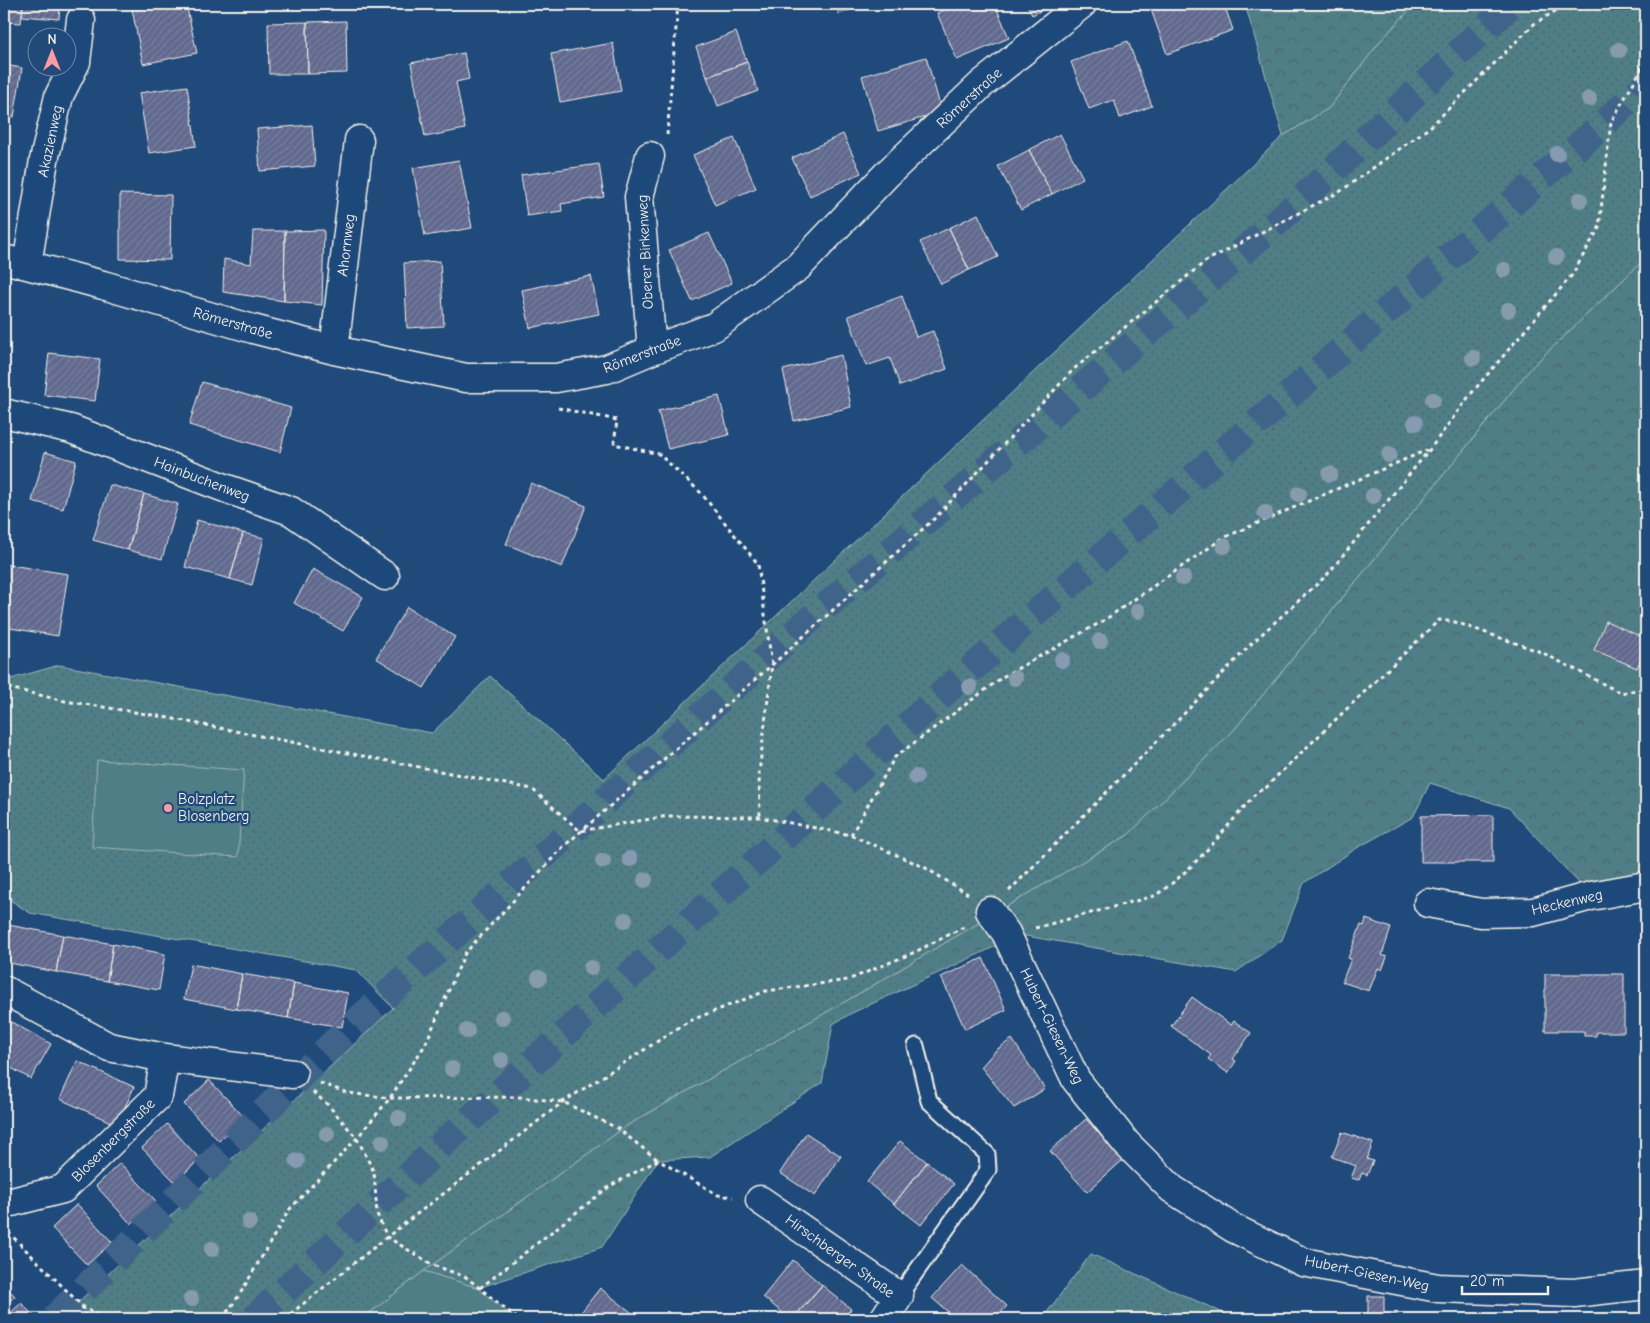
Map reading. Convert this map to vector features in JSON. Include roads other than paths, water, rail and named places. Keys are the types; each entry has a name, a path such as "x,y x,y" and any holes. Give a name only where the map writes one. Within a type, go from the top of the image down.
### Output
{"street":[{"name":"Römerstraße","path":"15,262 103,285 253,330 334,350 466,378 556,378 607,369 714,327 798,267 887,174 982,84 1082,4"},
{"name":"Akazienweg","path":"15,262 44,160 59,96 76,62 81,20"},
{"name":"Ahornweg","path":"334,350 359,140"},
{"name":"Oberer Birkenweg","path":"650,156 639,198 652,350"},
{"name":"Hainbuchenweg","path":"4,413 71,429 230,490 291,511 385,576"},
{"name":"Heckenweg","path":"1428,903 1481,913 1533,912 1591,896 1646,886"},
{"name":"Hubert-Giesen-Weg","path":"990,911 1006,933 1076,1080 1126,1142 1172,1189 1233,1228 1303,1262 1438,1288 1574,1293 1646,1285"},
{"path":"4,990 109,1046 164,1058 293,1074"},
{"name":"Blosenbergstraße","path":"4,1204 63,1189 158,1096 164,1058"},
{"name":"Hirschberger Straße","path":"760,1200 899,1296 884,1319"}],"lane":[{"path":"899,1296 988,1170 988,1154 929,1101 916,1046"}],"tunnel":[{"path":"54,1319 347,1030 806,623 1276,223 1511,4"},
{"path":"254,1319 448,1139 955,683 1590,136 1646,85"}],"place":[{"name":"Bolzplatz Blosenberg","path":"168,808"}]}
